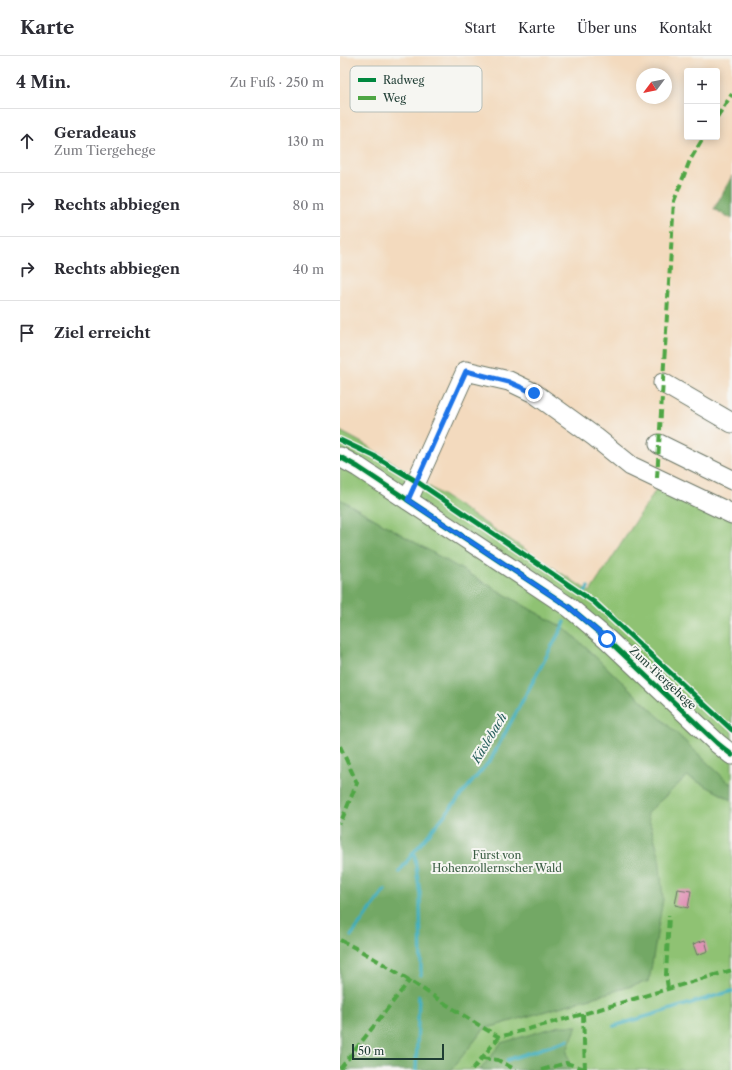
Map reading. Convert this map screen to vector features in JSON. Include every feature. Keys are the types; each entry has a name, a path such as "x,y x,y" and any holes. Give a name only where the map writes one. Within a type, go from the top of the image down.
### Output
{"street":[{"path":"408,500 466,371 509,382 534,393 595,437 631,466 732,514"},
{"path":"663,383 732,423"},
{"path":"659,444 732,480"},
{"name":"Zum Tiergehege","path":"340,457 358,467 569,607 607,639 717,743 732,755"}],"green space":[{"path":"732,176 732,219 714,209"},
{"path":"340,431 366,445 590,592 661,482 732,506 732,784 729,783 566,629 340,499"},
{"name":"Fürst von Hohenzollernscher Wald","path":"340,499 566,629 729,783 732,784 732,800 687,776 647,813 659,855 663,899 649,981 484,1029 451,1070 340,1070"},
{"path":"687,776 732,800 732,1070 451,1070 484,1029 649,981 659,855 647,813"},
{"path":"559,1026 577,1026 567,1051 570,1070 480,1070 501,1043"}],"building":[{"path":"678,889 691,891 688,908 675,905"},
{"path":"705,940 708,951 697,955 693,944"}],"waterway":[{"path":"585,592 588,587"},
{"name":"Käslebach","path":"399,872 491,759 565,622"},
{"path":"414,852 420,894 421,975"},
{"name":"Käslebach","path":"351,936 385,890"},
{"path":"614,1026 732,991"},
{"path":"416,1070 419,996"},
{"path":"507,1060 568,1040"}],"marked path":[{"path":"720,112 732,94"},
{"path":"657,478 674,201 690,160 702,140"},
{"path":"340,746 357,783 340,824"},
{"path":"668,988 666,975 669,915"},
{"path":"340,940 401,975 499,1037"},
{"path":"472,1070 499,1037 732,970"},
{"path":"340,1069 410,980"},
{"path":"583,1014 585,1070"},
{"path":"482,1058 498,1060 516,1070"},
{"path":"542,1070 566,1063 585,1069"}],"cycle path":[{"path":"340,440 374,456 416,481 594,602 732,730"},
{"path":"340,457 358,467 569,607 607,639 717,743 732,755"}],"route":[{"path":"534,393 509,382 466,371 408,500 569,607 607,639"}]}
